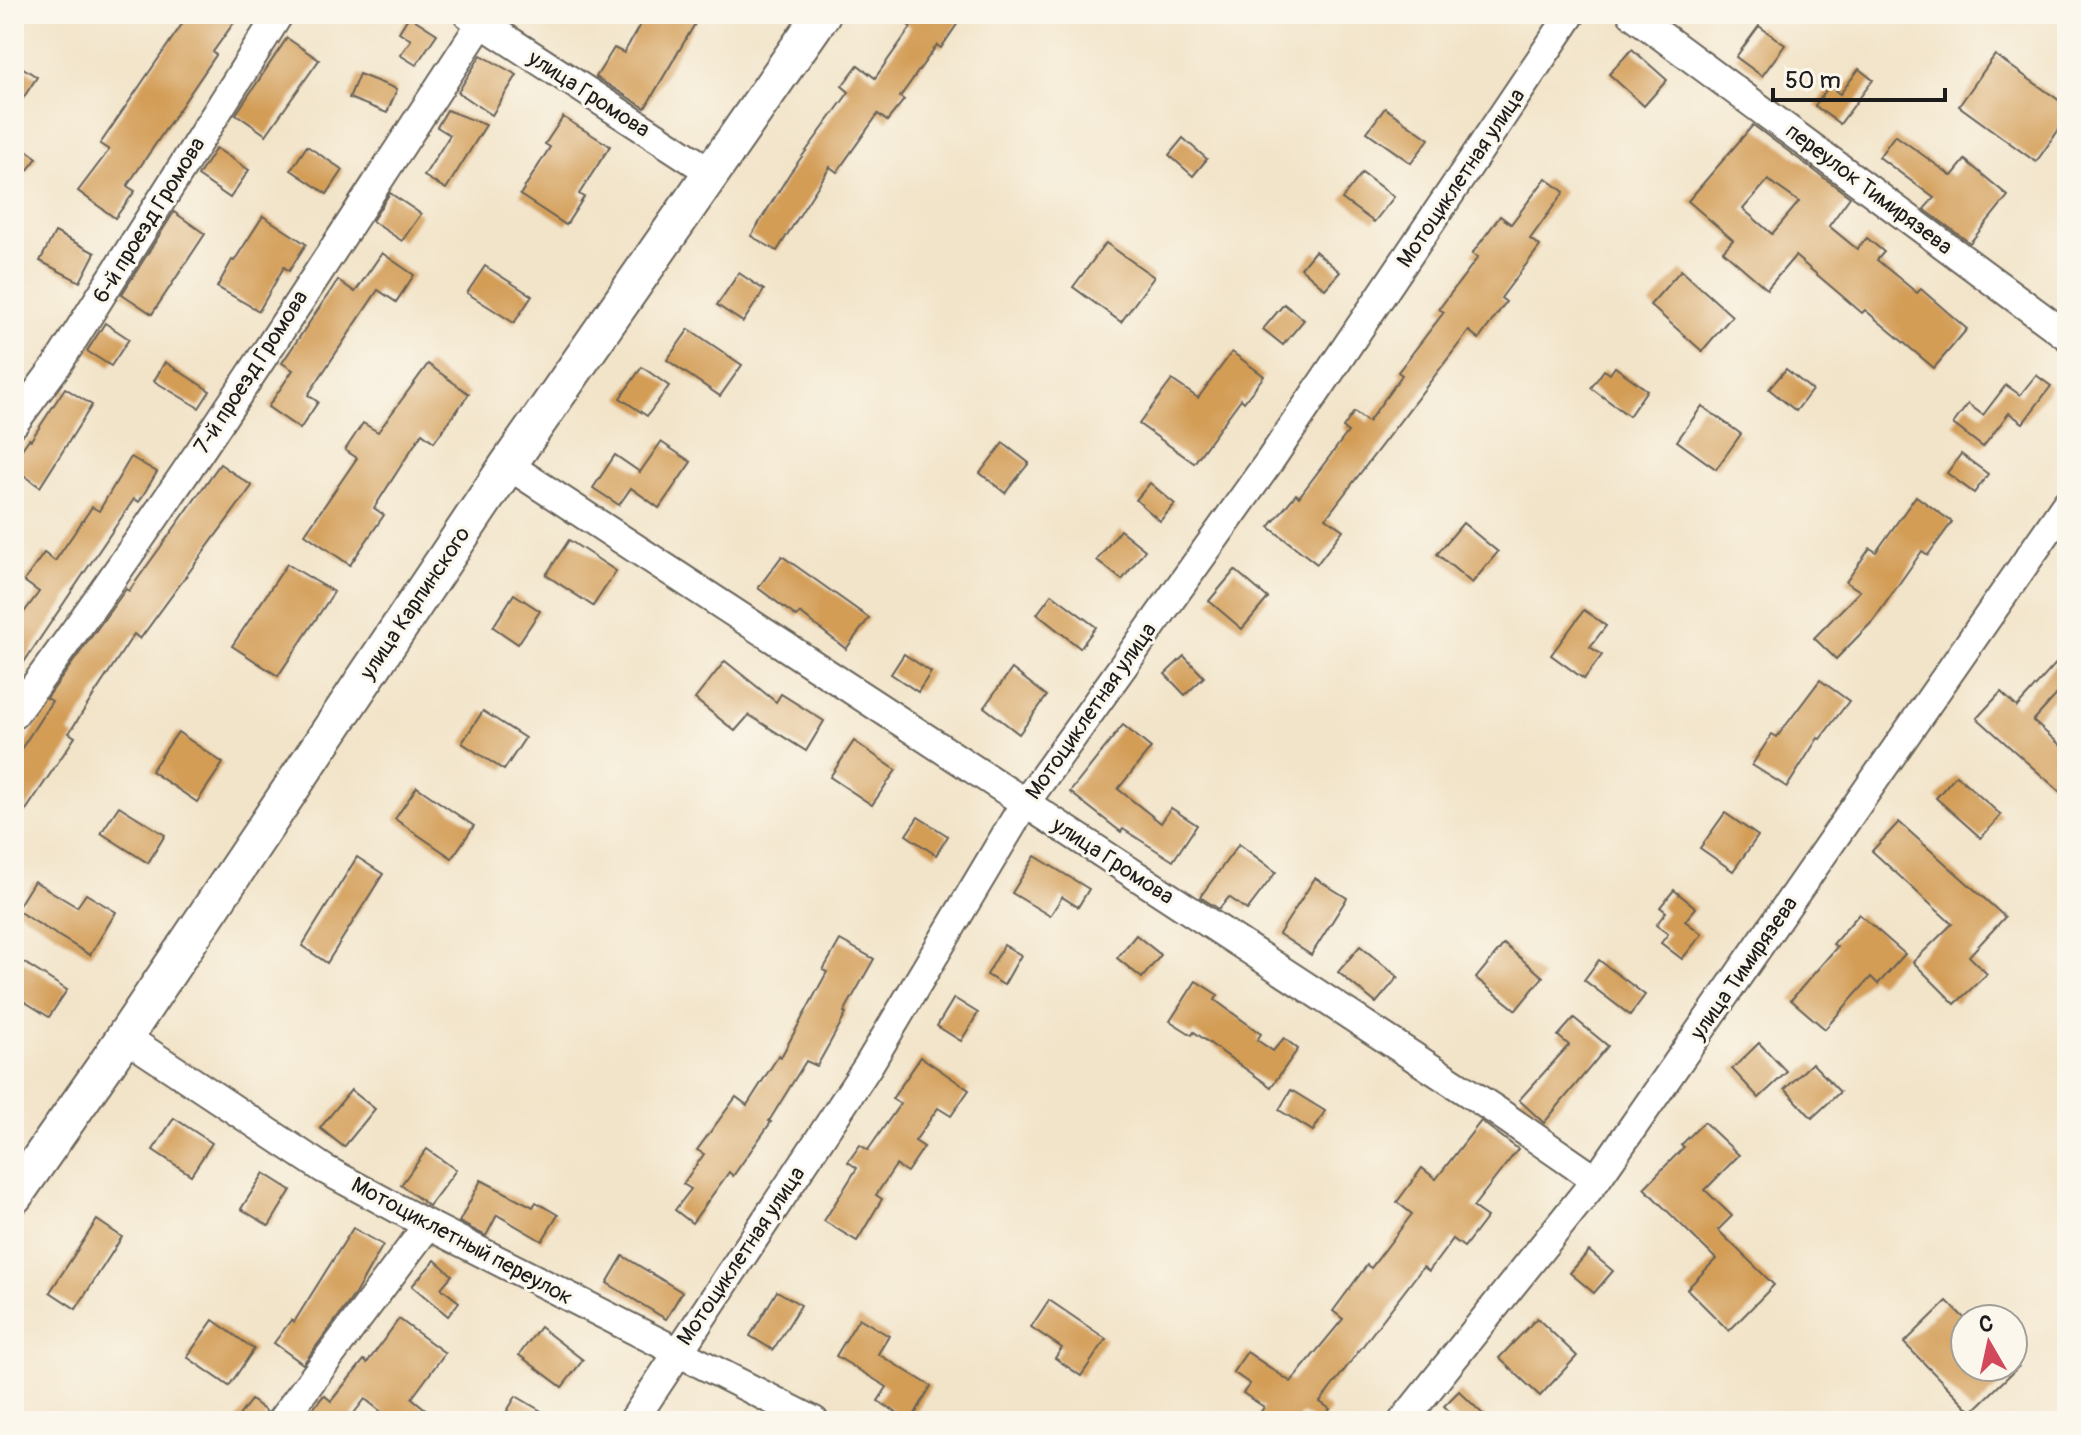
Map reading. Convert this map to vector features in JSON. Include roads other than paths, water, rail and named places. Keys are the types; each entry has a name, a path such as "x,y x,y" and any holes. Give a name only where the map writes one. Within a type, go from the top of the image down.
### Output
{"main road":[{"name":"улица Карпинского","path":"14,1196 125,1037 508,465 822,14"}],"street":[{"name":"6-й проезд Громова","path":"14,423 57,365 279,14"},
{"name":"Мотоциклетная улица","path":"633,1421 868,1066 1025,803 1269,462 1571,14"},
{"name":"переулок Тимирязева","path":"1632,14 2067,336"},
{"name":"улица Громова","path":"474,19 712,173"},
{"name":"7-й проезд Громова","path":"14,714 64,648 202,447 474,19"},
{"name":"улица Громова","path":"508,465 1495,1110 1596,1180"},
{"name":"улица Тимирязева","path":"1403,1421 1596,1180 2067,503"},
{"name":"Мотоциклетный переулок","path":"125,1037 324,1169 814,1421"},
{"path":"281,1421 428,1225"}]}
